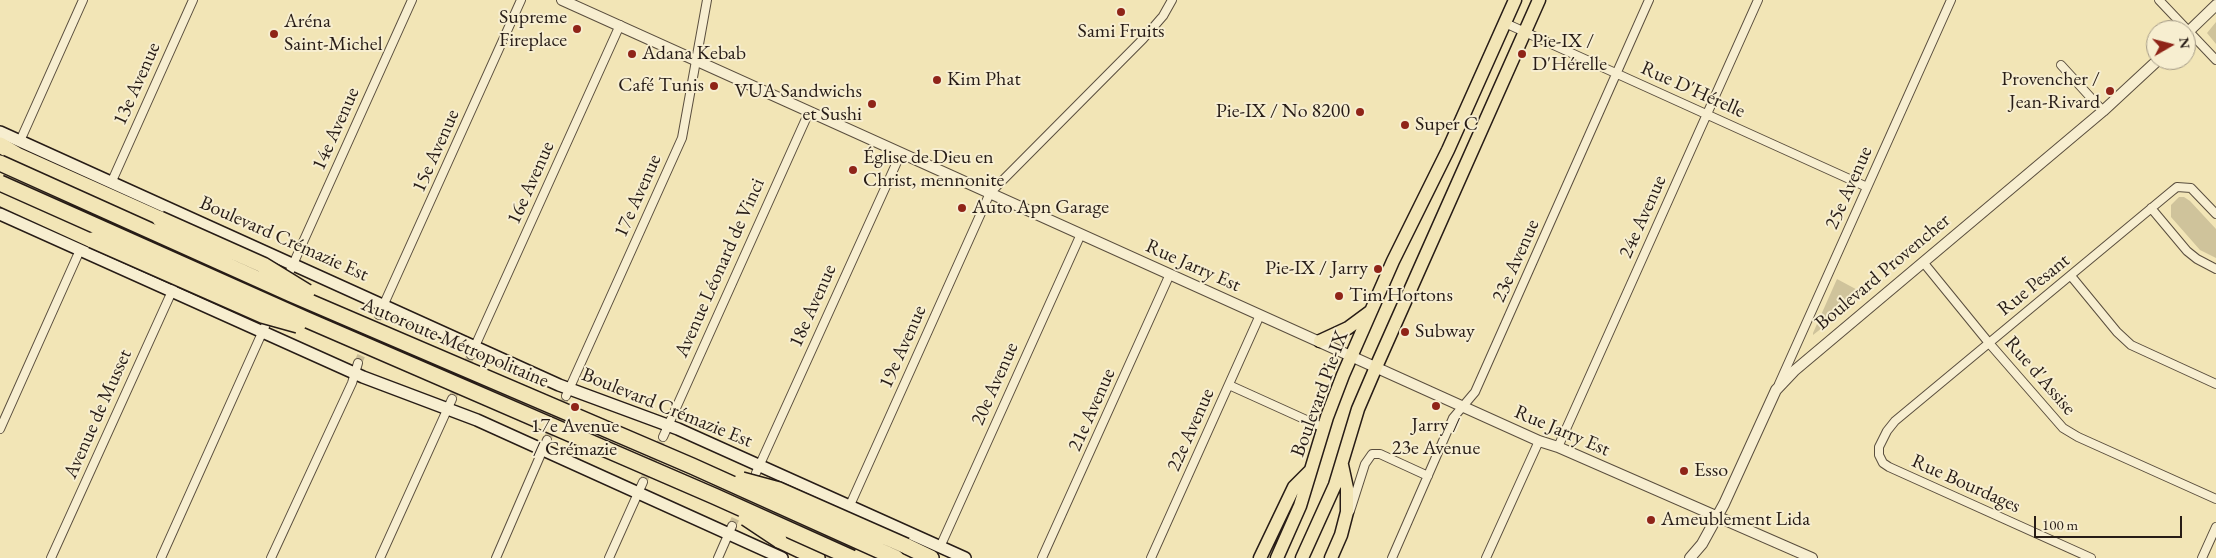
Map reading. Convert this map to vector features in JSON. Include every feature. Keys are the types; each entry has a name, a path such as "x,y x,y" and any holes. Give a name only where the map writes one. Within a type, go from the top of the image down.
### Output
{"highway":[{"path":"0,145 17,155 263,265 353,320"},
{"name":"Autoroute Métropolitaine","path":"0,163 353,320 692,466 901,552 936,552"},
{"name":"Autoroute Métropolitaine","path":"0,183 352,340 714,496 852,558"},
{"path":"0,198 86,245 262,315 352,340"},
{"path":"714,496 779,540 818,558"}],"main road":[{"name":"Boulevard Pie-IX","path":"1277,558 1300,506 1324,428 1352,356 1393,261 1448,150 1515,0"},
{"name":"Boulevard Pie-IX","path":"1302,558 1342,465 1358,409 1538,0"},
{"name":"Boulevard Crémazie Est","path":"0,132 112,181 200,226 292,267 382,311 568,392 668,426 936,552 965,558"},
{"path":"0,214 86,245 264,328 356,368 450,404 641,487 731,530 782,558"},
{"path":"1320,341 1348,328 1371,312"},
{"path":"1331,558 1346,519 1347,488 1342,465"},
{"path":"1260,558 1294,487 1311,469"}],"street":[{"path":"20,141 83,0"},
{"name":"13e Avenue","path":"112,181 193,0"},
{"name":"14e Avenue","path":"292,267 412,0"},
{"name":"15e Avenue","path":"382,311 521,0"},
{"name":"Rue Jarry Est","path":"562,0 1539,441 1558,447 1812,558"},
{"name":"17e Avenue","path":"568,392 682,138 707,0"},
{"path":"990,193 1143,39 1163,16 1172,0"},
{"name":"23e Avenue","path":"1392,558 1453,418 1475,392 1650,0"},
{"name":"24e Avenue","path":"1558,447 1758,0"},
{"name":"25e Avenue","path":"1776,390 1951,0"},
{"path":"2159,0 2176,20"},
{"path":"2196,24 2216,5"},
{"name":"Rue D'Hérelle","path":"1505,23 1867,187"},
{"name":"16e Avenue","path":"473,351 620,25"},
{"path":"2196,41 2216,60"},
{"path":"2061,65 2103,112"},
{"name":"Boulevard Provencher","path":"1690,558 1702,544 1717,517 1776,390 1814,353 2103,112 2147,70"},
{"name":"Avenue Léonard de Vinci","path":"663,437 808,112"},
{"name":"18e Avenue","path":"757,469 901,153"},
{"name":"Rue Pesant","path":"1906,413 2178,187 2191,188 2216,214"},
{"name":"19e Avenue","path":"848,510 990,193"},
{"path":"2151,208 2187,251 2197,259 2216,269"},
{"name":"20e Avenue","path":"936,552 1081,234"},
{"path":"0,429 86,245"},
{"name":"Rue d'Assise","path":"1923,262 1989,343 2063,428 2078,437 2216,499"},
{"name":"21e Avenue","path":"1042,558 1170,274"},
{"path":"2071,276 2117,332 2131,345 2216,384"},
{"name":"Avenue de Musset","path":"51,558 173,287"},
{"name":"22e Avenue","path":"1151,558 1260,315"},
{"path":"161,558 264,328"},
{"path":"271,558 356,368"},
{"path":"1229,385 1324,428"},
{"path":"380,558 450,404"},
{"name":"Rue Bourdages","path":"1906,413 1883,437 1879,446 1879,455 1883,463 2091,558"},
{"path":"1486,558 1539,441"},
{"path":"496,558 545,445"},
{"path":"1346,519 1356,495 1365,464 1372,454 1380,454 1428,476"},
{"path":"609,558 641,487"},
{"path":"2202,558 2216,527"},
{"path":"718,558 731,530"}],"shaded area":[{"path":"2216,22 2216,44 2207,33"},
{"path":"2179,197 2184,197 2190,201 2216,229 2216,258 2200,250 2171,217 2171,205"},
{"path":"1837,279 1865,294 1813,335 1813,333"}],"tunnel":[{"path":"358,363 379,315"},
{"path":"452,399 471,355"},
{"path":"547,440 566,396"},
{"path":"643,482 663,437"},
{"path":"732,526 749,489"},
{"path":"826,558 839,529"}],"place":[{"name":"Sami Fruits","path":"1121,12"},
{"name":"Supreme Fireplace","path":"577,29"},
{"name":"Aréna Saint-Michel","path":"274,34"},
{"name":"Adana Kebab","path":"632,54"},
{"name":"Pie-IX / D'Hérelle","path":"1522,54"},
{"name":"Kim Phat","path":"937,80"},
{"name":"Café Tunis","path":"714,86"},
{"name":"Provencher / Jean-Rivard","path":"2110,91"},
{"name":"VUA Sandwichs et Sushi","path":"872,104"},
{"name":"Pie-IX / No 8200","path":"1360,112"},
{"name":"Super C","path":"1405,125"},
{"name":"Église de Dieu en Christ, mennonite","path":"853,170"},
{"name":"Auto Apn Garage","path":"962,208"},
{"name":"Pie-IX / Jarry","path":"1378,269"},
{"name":"Tim Hortons","path":"1339,296"},
{"name":"Subway","path":"1405,332"},
{"name":"Jarry / 23e Avenue","path":"1436,406"},
{"name":"17e Avenue / Crémazie","path":"575,407"},
{"name":"Esso","path":"1684,471"},
{"name":"Ameublement Lida","path":"1651,520"}]}
